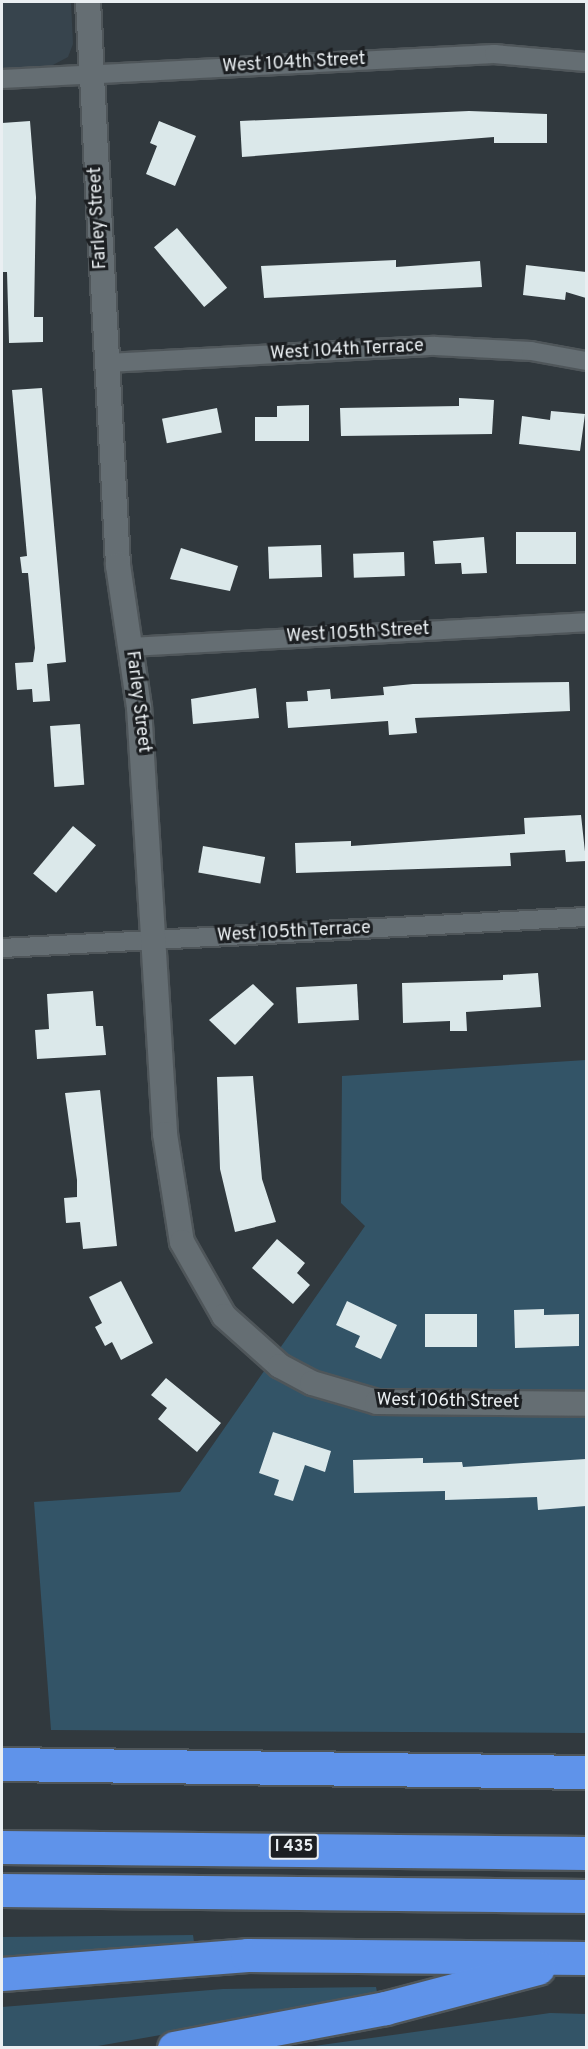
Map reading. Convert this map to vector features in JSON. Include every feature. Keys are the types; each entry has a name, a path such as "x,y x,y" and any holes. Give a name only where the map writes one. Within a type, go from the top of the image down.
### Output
{"highway":[{"path":"2,1764 586,1772"},
{"name":"I 435","path":"2,1847 586,1853"},
{"path":"2,1890 586,1896"},
{"path":"2,1974 247,1956 582,1958"},
{"path":"174,2048 385,2008 582,1958"}],"street":[{"name":"Farley Street","path":"88,2 118,565 147,791 170,1185 182,1242 224,1316 280,1366"},
{"name":"West 104th Street","path":"2,79 494,54 586,62"},
{"name":"West 104th Terrace","path":"107,363 435,346 531,351 586,361"},
{"name":"West 105th Street","path":"130,647 586,622"},
{"name":"West 105th Terrace","path":"2,948 586,917"},
{"name":"West 106th Street","path":"280,1366 338,1394 377,1402 586,1404"}],"shaded area":[{"path":"2,2 71,2 73,44 68,57 51,66 2,68"},
{"path":"586,1060 586,1733 51,1730 34,1502 180,1492 365,1226 341,1203 342,1076"},
{"path":"193,1935 194,1942 2,1957 2,1937"},
{"path":"376,1987 378,1997 92,2047 2,2048 2,2007 223,1989"},
{"path":"550,2013 586,2014 586,2047 307,2047"}],"building":[{"path":"469,111 547,114 547,143 494,143 494,137 242,157 240,121"},
{"path":"30,121 36,197 34,317 43,317 43,342 9,343 7,272 2,272 2,123"},
{"path":"159,121 196,136 175,186 146,174 157,146 150,143"},
{"path":"177,228 227,288 204,307 154,247"},
{"path":"396,260 396,267 480,261 482,287 264,298 261,266"},
{"path":"526,265 586,272 586,298 566,292 565,300 523,295"},
{"path":"42,388 66,662 47,664 50,701 33,702 32,689 17,690 15,663 33,662 35,648 28,573 22,573 20,557 27,556 12,390"},
{"path":"459,398 494,400 492,434 341,436 340,408 459,406"},
{"path":"309,405 309,441 255,441 255,417 277,417 277,406"},
{"path":"217,408 222,433 167,443 162,419"},
{"path":"551,411 585,414 580,451 519,444 522,416 550,420"},
{"path":"516,532 576,532 576,564 516,564"},
{"path":"484,537 487,573 462,574 461,563 435,564 433,541"},
{"path":"321,545 322,577 269,579 268,547"},
{"path":"181,548 238,566 230,591 170,579"},
{"path":"404,552 405,576 354,578 353,554"},
{"path":"569,682 570,711 415,718 417,733 389,735 388,721 288,728 286,702 308,701 307,691 330,689 331,699 384,695 383,687 413,684"},
{"path":"256,688 259,718 193,724 191,699"},
{"path":"80,724 84,785 54,787 50,726"},
{"path":"581,815 586,861 566,862 565,850 510,853 511,866 296,873 295,843 351,841 351,846 525,834 524,818"},
{"path":"73,826 96,845 56,893 33,873"},
{"path":"203,846 265,857 260,884 198,873"},
{"path":"538,973 541,1007 466,1012 467,1031 450,1031 450,1021 403,1023 402,983 503,980 503,975"},
{"path":"253,984 274,1004 235,1045 209,1020"},
{"path":"357,984 359,1020 298,1023 296,987"},
{"path":"93,991 96,1026 103,1026 106,1055 37,1059 35,1030 49,1029 47,994"},
{"path":"253,1076 262,1179 276,1222 235,1232 220,1169 217,1077"},
{"path":"100,1090 117,1246 83,1249 80,1222 66,1223 64,1198 77,1197 77,1180 65,1093"},
{"path":"277,1239 305,1263 297,1273 310,1285 293,1304 252,1268"},
{"path":"121,1281 153,1343 121,1360 112,1342 105,1346 95,1327 102,1323 89,1297"},
{"path":"347,1301 397,1325 381,1359 355,1347 360,1336 336,1325"},
{"path":"544,1309 544,1315 579,1314 579,1346 515,1348 514,1310"},
{"path":"425,1314 477,1314 477,1347 425,1347"},
{"path":"166,1378 221,1423 197,1452 158,1419 167,1408 151,1395"},
{"path":"273,1432 331,1451 325,1472 305,1465 293,1501 274,1495 279,1480 259,1473"},
{"path":"423,1458 423,1463 462,1462 463,1467 586,1459 586,1506 538,1510 537,1497 445,1500 445,1491 354,1493 353,1460"}]}
